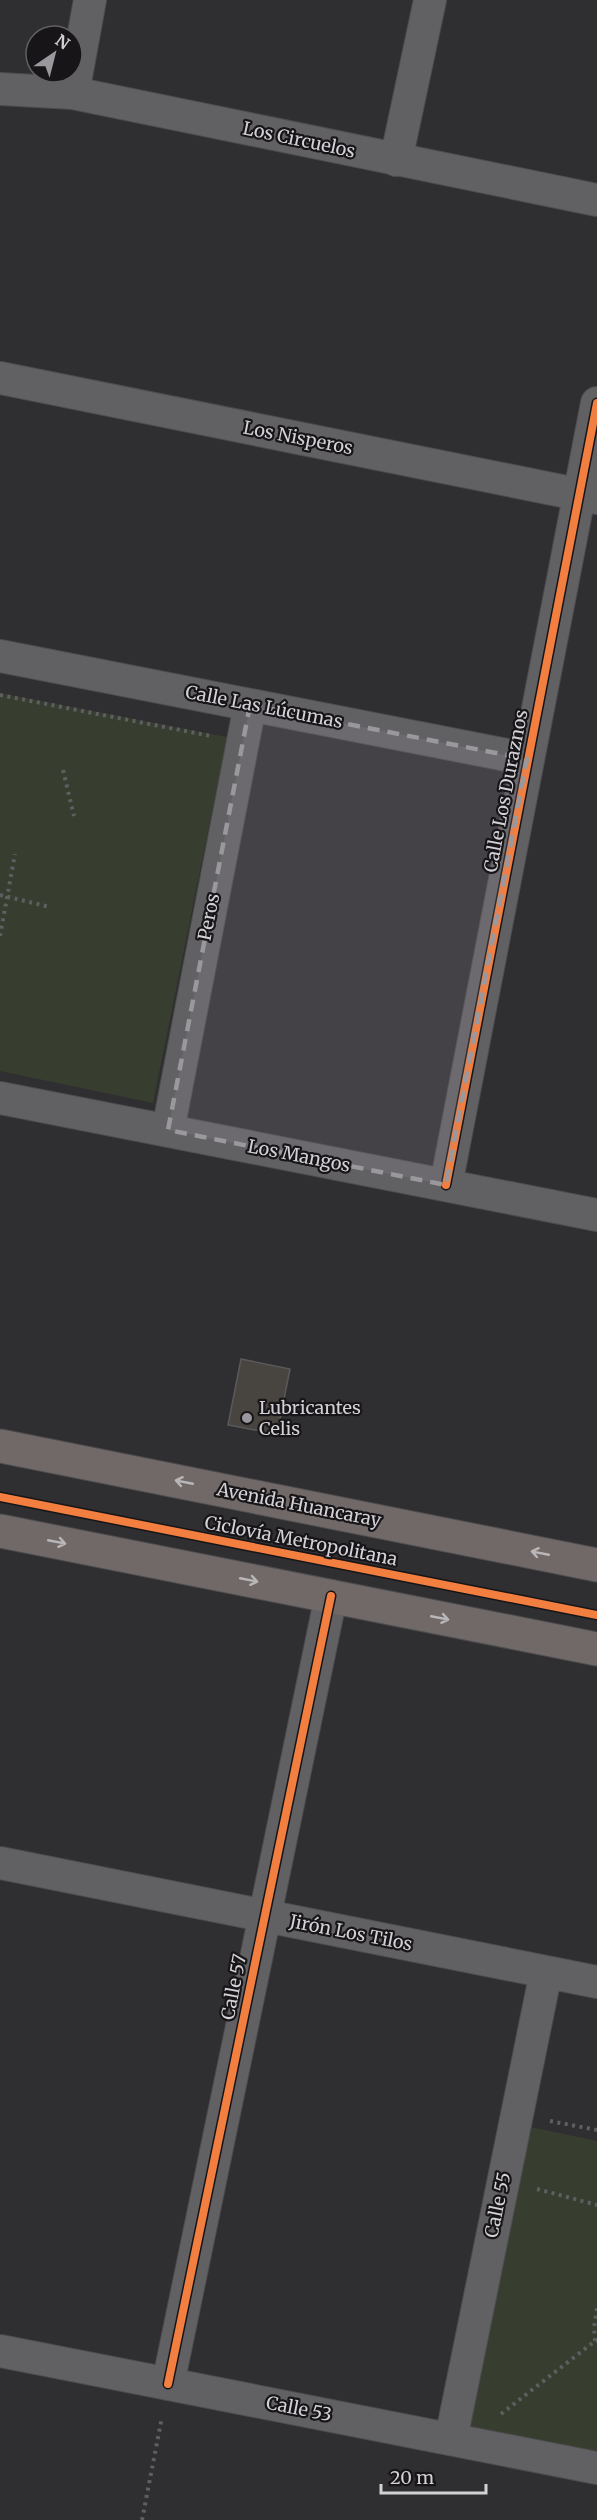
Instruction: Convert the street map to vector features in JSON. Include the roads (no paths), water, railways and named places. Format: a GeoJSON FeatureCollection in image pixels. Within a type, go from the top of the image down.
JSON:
{"type":"FeatureCollection","features":[{"type":"Feature","properties":{"kind":"main road","name":"Avenida Huancaray"},"geometry":{"type":"LineString","coordinates":[[0,1446],[597,1564]]}},
{"type":"Feature","properties":{"kind":"main road"},"geometry":{"type":"LineString","coordinates":[[0,1531],[597,1649]]}},
{"type":"Feature","properties":{"kind":"street"},"geometry":{"type":"LineString","coordinates":[[73,93],[90,0]]}},
{"type":"Feature","properties":{"kind":"street"},"geometry":{"type":"LineString","coordinates":[[396,160],[430,0]]}},
{"type":"Feature","properties":{"kind":"street","name":"Los Circuelos"},"geometry":{"type":"LineString","coordinates":[[0,89],[73,93],[597,200]]}},
{"type":"Feature","properties":{"kind":"street","name":"Los Nisperos"},"geometry":{"type":"LineString","coordinates":[[0,378],[588,496]]}},
{"type":"Feature","properties":{"kind":"street","name":"Calle Los Duraznos"},"geometry":{"type":"LineString","coordinates":[[446,1185],[527,759],[588,496],[597,403]]}},
{"type":"Feature","properties":{"kind":"street","name":"Calle Las Lúcumas"},"geometry":{"type":"LineString","coordinates":[[0,656],[527,759]]}},
{"type":"Feature","properties":{"kind":"street","name":"Peros"},"geometry":{"type":"LineString","coordinates":[[168,1130],[250,705]]}},
{"type":"Feature","properties":{"kind":"street","name":"Los Mangos"},"geometry":{"type":"LineString","coordinates":[[0,1098],[597,1215]]}},
{"type":"Feature","properties":{"kind":"street","name":"Calle 57"},"geometry":{"type":"LineString","coordinates":[[168,2384],[331,1596]]}},
{"type":"Feature","properties":{"kind":"street","name":"Jirón Los Tilos"},"geometry":{"type":"LineString","coordinates":[[0,1863],[597,1982]]}},
{"type":"Feature","properties":{"kind":"street","name":"Calle 55"},"geometry":{"type":"LineString","coordinates":[[465,2442],[517,2114],[546,1972]]}},
{"type":"Feature","properties":{"kind":"street","name":"Calle 53"},"geometry":{"type":"LineString","coordinates":[[0,2351],[597,2468]]}},
{"type":"Feature","properties":{"kind":"place","name":"Lubricantes Celis"},"geometry":{"type":"Point","coordinates":[247,1418]}}]}
